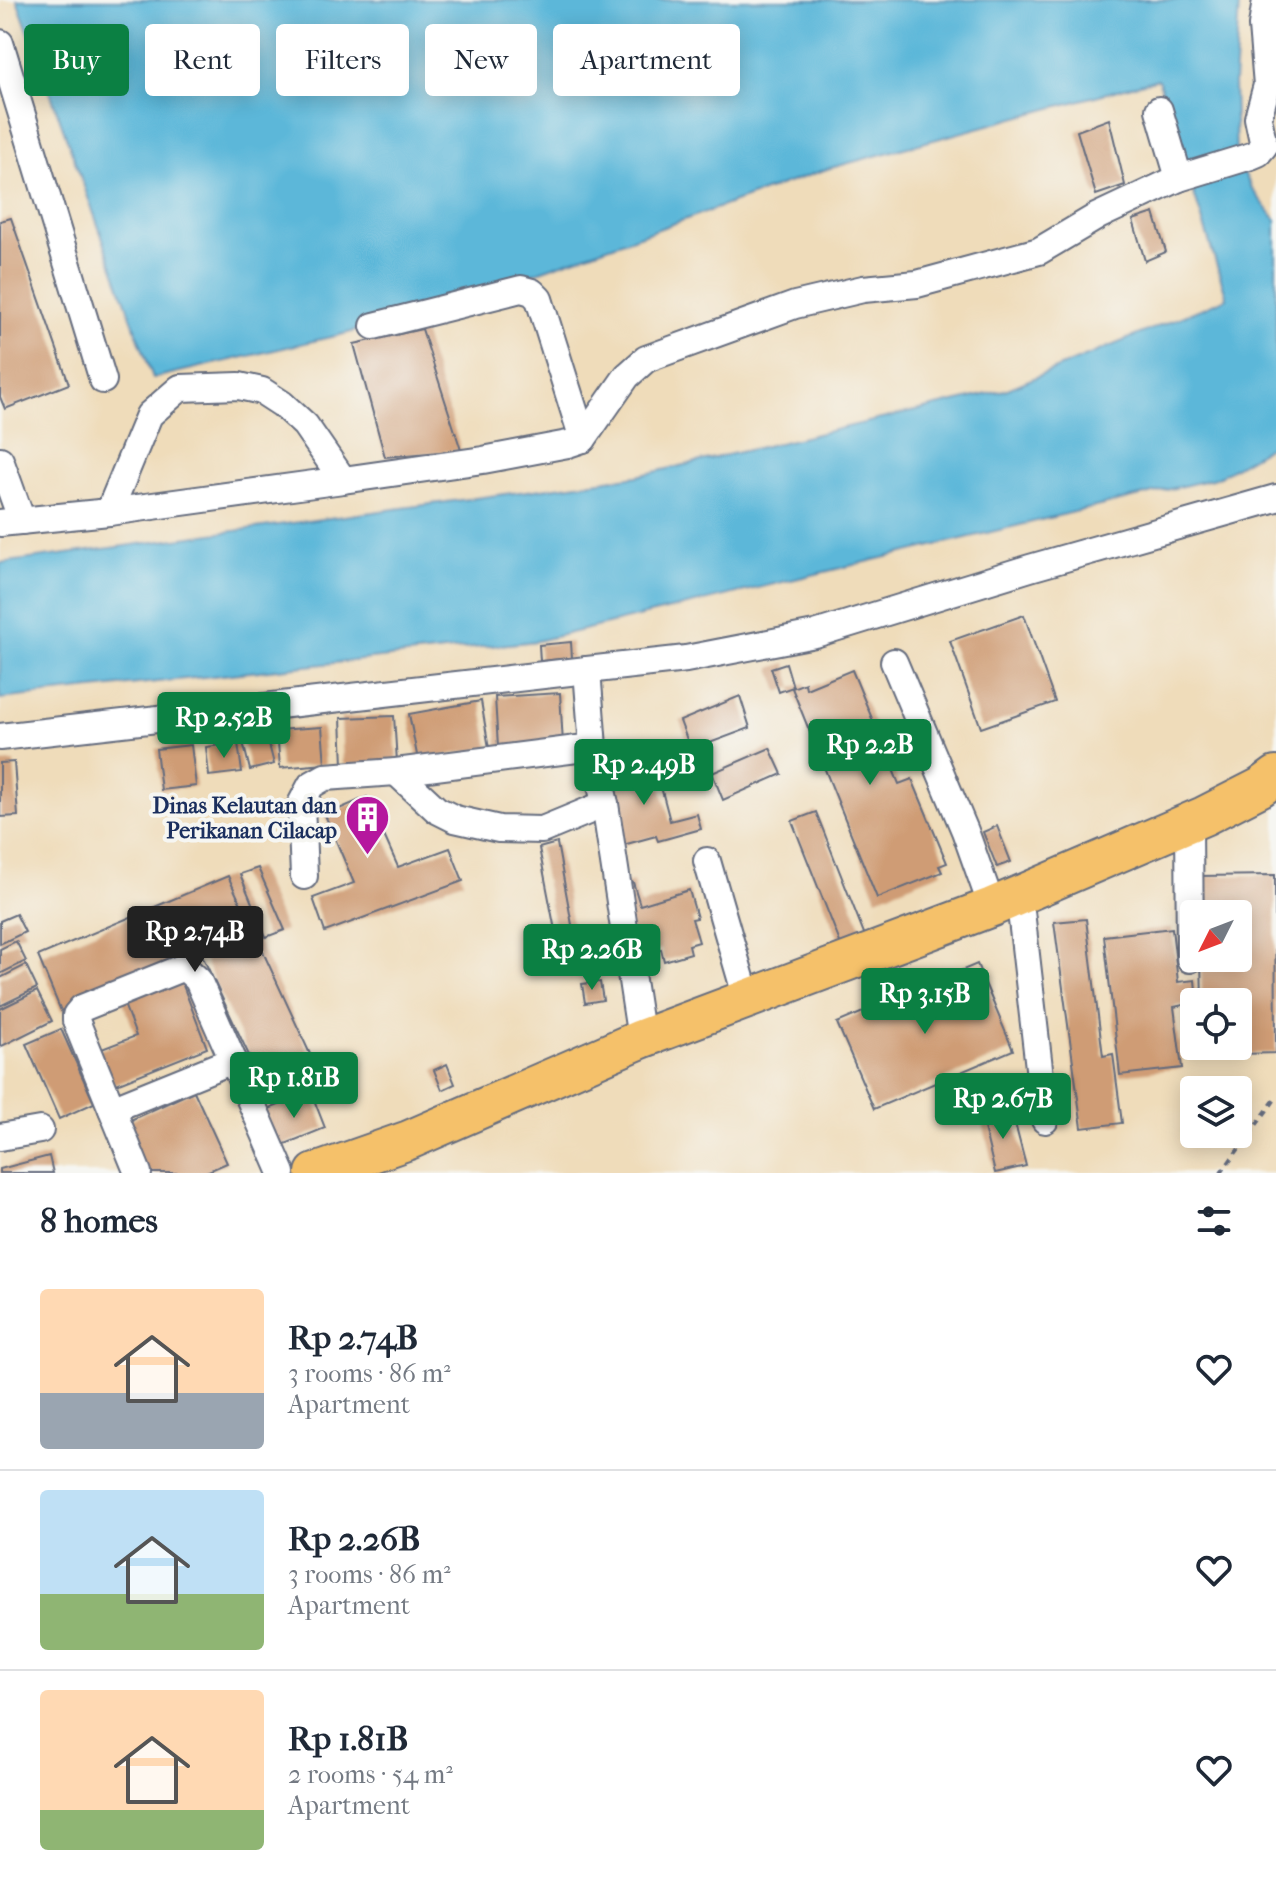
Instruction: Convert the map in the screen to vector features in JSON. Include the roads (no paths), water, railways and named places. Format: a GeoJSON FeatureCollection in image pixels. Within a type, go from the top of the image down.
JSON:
{"type":"FeatureCollection","features":[{"type":"Feature","properties":{"kind":"highway"},"geometry":{"type":"LineString","coordinates":[[315,1173],[409,1140],[641,1039],[1006,900],[1189,822],[1261,787],[1276,776]]}},
{"type":"Feature","properties":{"kind":"street"},"geometry":{"type":"LineString","coordinates":[[0,460],[11,522],[109,512],[483,460],[583,439],[627,376],[646,359],[795,305],[863,289],[917,284],[1039,251],[1098,216],[1183,177],[1258,153],[1264,146],[1258,118],[1267,85],[1262,26],[1266,0]]}},
{"type":"Feature","properties":{"kind":"street"},"geometry":{"type":"LineString","coordinates":[[0,43],[7,89],[103,380]]}},
{"type":"Feature","properties":{"kind":"street"},"geometry":{"type":"LineString","coordinates":[[1159,110],[1183,177]]}},
{"type":"Feature","properties":{"kind":"street"},"geometry":{"type":"LineString","coordinates":[[374,326],[521,289],[532,292],[539,299],[583,439]]}},
{"type":"Feature","properties":{"kind":"street"},"geometry":{"type":"LineString","coordinates":[[109,512],[149,415],[180,388],[239,386],[262,391],[305,425],[343,480]]}},
{"type":"Feature","properties":{"kind":"street"},"geometry":{"type":"LineString","coordinates":[[0,737],[686,659],[815,634],[1030,568],[1276,498]]}},
{"type":"Feature","properties":{"kind":"street"},"geometry":{"type":"LineString","coordinates":[[894,662],[965,831],[1006,900],[1045,1120]]}},
{"type":"Feature","properties":{"kind":"street"},"geometry":{"type":"LineString","coordinates":[[587,670],[593,747],[605,804],[641,1039]]}},
{"type":"Feature","properties":{"kind":"street"},"geometry":{"type":"LineString","coordinates":[[304,876],[301,804],[311,785],[325,777],[396,772],[593,747]]}},
{"type":"Feature","properties":{"kind":"street"},"geometry":{"type":"LineString","coordinates":[[396,772],[437,810],[455,819],[499,829],[542,830],[605,804]]}},
{"type":"Feature","properties":{"kind":"street"},"geometry":{"type":"LineString","coordinates":[[1189,822],[1190,900]]}},
{"type":"Feature","properties":{"kind":"street"},"geometry":{"type":"LineString","coordinates":[[707,861],[747,999]]}},
{"type":"Feature","properties":{"kind":"street"},"geometry":{"type":"LineString","coordinates":[[138,1173],[76,1015],[82,1008],[184,967],[198,980],[282,1173]]}},
{"type":"Feature","properties":{"kind":"street"},"geometry":{"type":"LineString","coordinates":[[112,1109],[233,1060]]}},
{"type":"Feature","properties":{"kind":"street"},"geometry":{"type":"LineString","coordinates":[[0,1137],[40,1130]]}},
{"type":"Feature","properties":{"kind":"water"},"geometry":{"type":"Polygon","coordinates":[[[17,0],[1243,0],[1239,5],[1234,83],[1236,156],[1252,189],[1276,220],[1276,443],[1216,478],[537,641],[0,699],[0,563],[637,476],[1005,390],[1227,298],[1158,79],[827,169],[478,293],[348,333],[153,378],[52,96],[129,96],[129,24],[26,24],[17,0]]]}},
{"type":"Feature","properties":{"kind":"place","name":"Dinas Kelautan dan Perikanan Cilacap"},"geometry":{"type":"Point","coordinates":[368,857]}}]}
